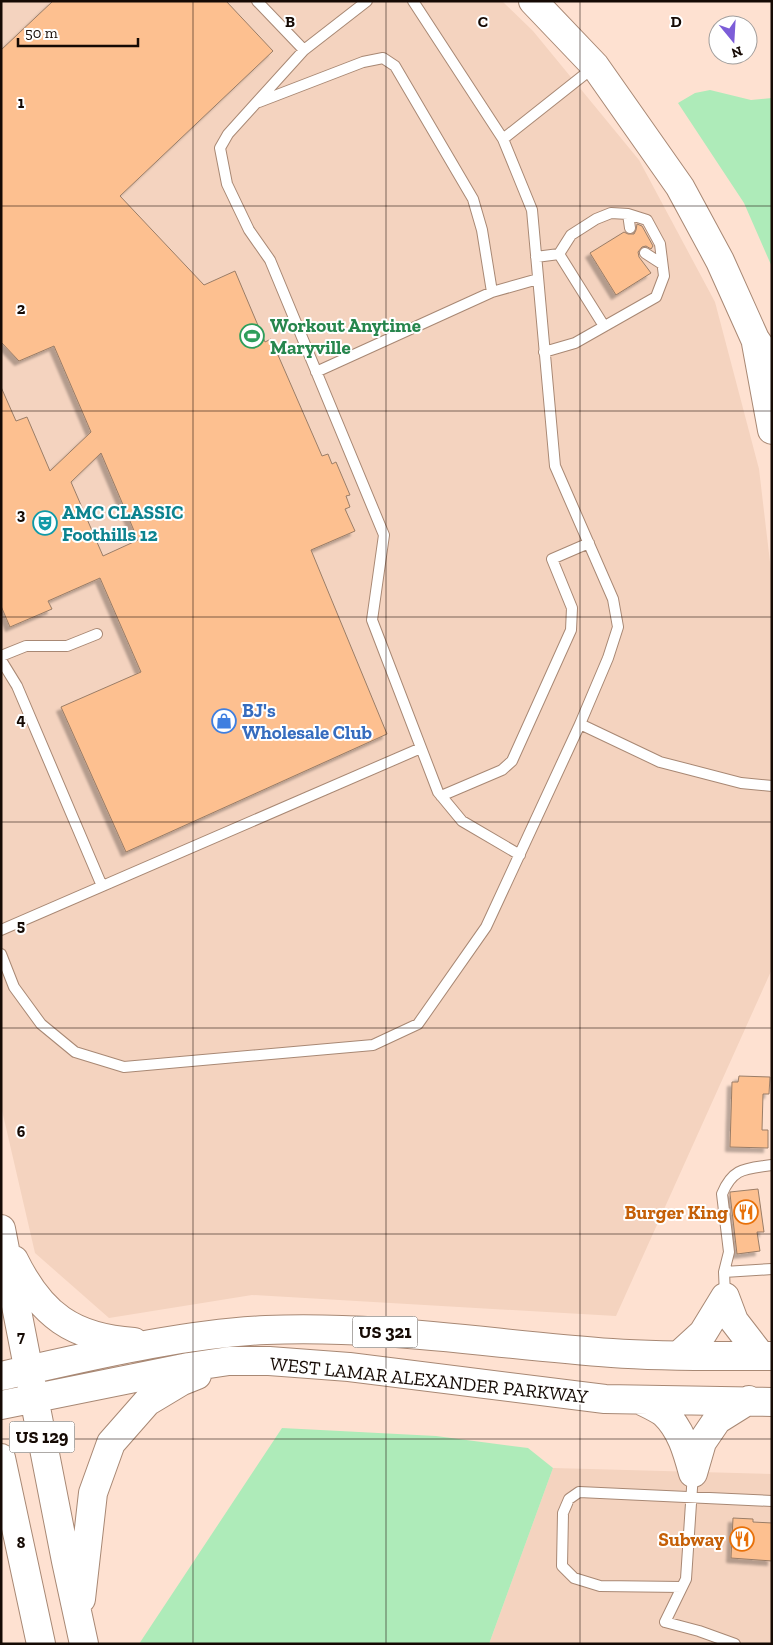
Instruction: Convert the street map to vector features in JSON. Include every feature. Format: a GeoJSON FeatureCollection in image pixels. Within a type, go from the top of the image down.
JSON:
{"type":"FeatureCollection","features":[{"type":"Feature","properties":{"kind":"main road"},"geometry":{"type":"LineString","coordinates":[[533,1],[595,66],[680,187],[720,261],[755,339],[772,364]]}},
{"type":"Feature","properties":{"kind":"main road"},"geometry":{"type":"LineString","coordinates":[[755,339],[772,430]]}},
{"type":"Feature","properties":{"kind":"main road"},"geometry":{"type":"LineString","coordinates":[[2,1233],[22,1277],[41,1303],[61,1321],[80,1332],[110,1340],[155,1344]]}},
{"type":"Feature","properties":{"kind":"main road","name":"US 129"},"geometry":{"type":"LineString","coordinates":[[2,1233],[81,1631]]}},
{"type":"Feature","properties":{"kind":"main road"},"geometry":{"type":"LineString","coordinates":[[679,1355],[703,1333],[724,1284]]}},
{"type":"Feature","properties":{"kind":"main road"},"geometry":{"type":"LineString","coordinates":[[724,1284],[734,1321],[766,1356]]}},
{"type":"Feature","properties":{"kind":"main road","name":"WEST LAMAR ALEXANDER PARKWAY"},"geometry":{"type":"LineString","coordinates":[[1,1376],[213,1333],[267,1330],[352,1329],[614,1353],[766,1356]]}},
{"type":"Feature","properties":{"kind":"main road"},"geometry":{"type":"LineString","coordinates":[[81,1631],[93,1493],[111,1443],[147,1402],[182,1381],[229,1361]]}},
{"type":"Feature","properties":{"kind":"main road","name":"WEST LAMAR ALEXANDER PARKWAY"},"geometry":{"type":"LineString","coordinates":[[1,1405],[189,1367],[229,1361],[269,1361],[349,1367],[605,1399],[760,1401]]}},
{"type":"Feature","properties":{"kind":"main road"},"geometry":{"type":"LineString","coordinates":[[640,1400],[664,1413],[685,1444],[692,1485]]}},
{"type":"Feature","properties":{"kind":"main road"},"geometry":{"type":"LineString","coordinates":[[692,1485],[702,1442],[717,1420],[760,1401]]}},
{"type":"Feature","properties":{"kind":"main road","name":"US 129"},"geometry":{"type":"LineString","coordinates":[[1,1458],[8,1513],[40,1644]]}},
{"type":"Feature","properties":{"kind":"lane"},"geometry":{"type":"LineString","coordinates":[[256,1],[304,50]]}},
{"type":"Feature","properties":{"kind":"lane"},"geometry":{"type":"LineString","coordinates":[[367,1],[304,50],[228,134],[220,148],[227,184],[249,230],[270,260],[384,535],[372,620],[438,792],[462,821],[520,855]]}},
{"type":"Feature","properties":{"kind":"lane"},"geometry":{"type":"LineString","coordinates":[[1,954],[14,987],[41,1024],[75,1052],[124,1067],[373,1046],[418,1024],[486,927],[580,724],[608,658],[618,627],[614,599],[554,466],[532,210],[503,139],[413,1]]}},
{"type":"Feature","properties":{"kind":"lane"},"geometry":{"type":"LineString","coordinates":[[255,103],[363,62],[383,58],[395,66],[474,199],[482,230],[492,292]]}},
{"type":"Feature","properties":{"kind":"lane"},"geometry":{"type":"LineString","coordinates":[[503,139],[595,66]]}},
{"type":"Feature","properties":{"kind":"lane"},"geometry":{"type":"LineString","coordinates":[[544,352],[575,343],[656,297],[664,276],[660,244],[647,220],[628,214],[611,213],[596,219],[571,235],[559,254]]}},
{"type":"Feature","properties":{"kind":"lane"},"geometry":{"type":"LineString","coordinates":[[628,214],[634,226]]}},
{"type":"Feature","properties":{"kind":"lane"},"geometry":{"type":"LineString","coordinates":[[649,251],[662,264]]}},
{"type":"Feature","properties":{"kind":"lane"},"geometry":{"type":"LineString","coordinates":[[536,257],[559,254]]}},
{"type":"Feature","properties":{"kind":"lane"},"geometry":{"type":"LineString","coordinates":[[559,254],[604,326]]}},
{"type":"Feature","properties":{"kind":"lane"},"geometry":{"type":"LineString","coordinates":[[316,372],[492,292],[538,279]]}},
{"type":"Feature","properties":{"kind":"lane"},"geometry":{"type":"LineString","coordinates":[[441,796],[502,770],[512,761],[571,630],[572,608],[552,559],[589,543]]}},
{"type":"Feature","properties":{"kind":"lane"},"geometry":{"type":"LineString","coordinates":[[97,634],[67,646],[26,646],[1,658],[17,686],[102,886]]}},
{"type":"Feature","properties":{"kind":"lane"},"geometry":{"type":"LineString","coordinates":[[580,724],[660,762],[741,783],[772,786]]}},
{"type":"Feature","properties":{"kind":"lane"},"geometry":{"type":"LineString","coordinates":[[1,930],[421,748]]}},
{"type":"Feature","properties":{"kind":"lane"},"geometry":{"type":"LineString","coordinates":[[772,1165],[746,1169],[732,1175],[722,1194],[729,1252],[724,1284],[772,1269]]}},
{"type":"Feature","properties":{"kind":"lane"},"geometry":{"type":"LineString","coordinates":[[682,1587],[600,1586],[574,1578],[562,1566],[563,1513],[569,1499],[579,1492],[692,1485],[772,1501]]}},
{"type":"Feature","properties":{"kind":"lane"},"geometry":{"type":"LineString","coordinates":[[692,1485],[686,1579],[664,1622],[699,1631],[736,1644]]}},
{"type":"Feature","properties":{"kind":"shaded area"},"geometry":{"type":"Polygon","coordinates":[[[1,1],[502,1],[533,31],[639,160],[715,302],[759,469],[772,579],[772,969],[616,1316],[252,1295],[109,1318],[35,1253],[1,1106],[1,1]]]}},
{"type":"Feature","properties":{"kind":"shaded area"},"geometry":{"type":"Polygon","coordinates":[[[553,1468],[772,1474],[772,1644],[489,1644],[553,1468]]]}},
{"type":"Feature","properties":{"kind":"green space"},"geometry":{"type":"Polygon","coordinates":[[[710,90],[751,100],[772,98],[772,267],[744,203],[678,103],[695,93],[710,90]]]}},
{"type":"Feature","properties":{"kind":"green space"},"geometry":{"type":"Polygon","coordinates":[[[282,1428],[436,1436],[528,1448],[553,1468],[489,1644],[139,1644],[282,1428]]]}},
{"type":"Feature","properties":{"kind":"building"},"geometry":{"type":"Polygon","coordinates":[[[53,1],[226,1],[273,51],[120,196],[204,285],[235,271],[265,342],[271,339],[322,456],[328,454],[332,464],[336,462],[350,495],[346,496],[350,507],[345,509],[355,531],[311,550],[387,734],[126,852],[61,707],[141,672],[100,578],[48,601],[52,609],[10,627],[1,606],[1,387],[16,421],[27,417],[50,471],[91,432],[54,346],[19,361],[1,342],[1,50],[53,1]],[[101,453],[71,482],[103,556],[138,540],[101,453]]]}},
{"type":"Feature","properties":{"kind":"building"},"geometry":{"type":"Polygon","coordinates":[[[637,224],[642,226],[653,246],[651,249],[646,246],[642,247],[638,252],[639,257],[651,273],[616,295],[590,253],[624,232],[634,234],[637,224]]]}},
{"type":"Feature","properties":{"kind":"building"},"geometry":{"type":"Polygon","coordinates":[[[739,1076],[770,1077],[769,1094],[763,1094],[762,1130],[768,1130],[768,1148],[730,1147],[732,1082],[738,1082],[739,1076]]]}},
{"type":"Feature","properties":{"kind":"building","name":"Burger King"},"geometry":{"type":"Polygon","coordinates":[[[758,1189],[764,1232],[757,1232],[760,1251],[737,1254],[730,1192],[758,1189]]]}},
{"type":"Feature","properties":{"kind":"building"},"geometry":{"type":"Polygon","coordinates":[[[733,1518],[753,1519],[753,1522],[772,1523],[772,1561],[731,1558],[733,1518]]]}},
{"type":"Feature","properties":{"kind":"place","name":"Workout Anytime Maryville"},"geometry":{"type":"Point","coordinates":[252,336]}},
{"type":"Feature","properties":{"kind":"place","name":"AMC CLASSIC Foothills 12"},"geometry":{"type":"Point","coordinates":[45,523]}},
{"type":"Feature","properties":{"kind":"place","name":"BJ's Wholesale Club"},"geometry":{"type":"Point","coordinates":[224,721]}},
{"type":"Feature","properties":{"kind":"place","name":"Burger King"},"geometry":{"type":"Point","coordinates":[746,1212]}},
{"type":"Feature","properties":{"kind":"place","name":"Subway"},"geometry":{"type":"Point","coordinates":[742,1539]}}]}
